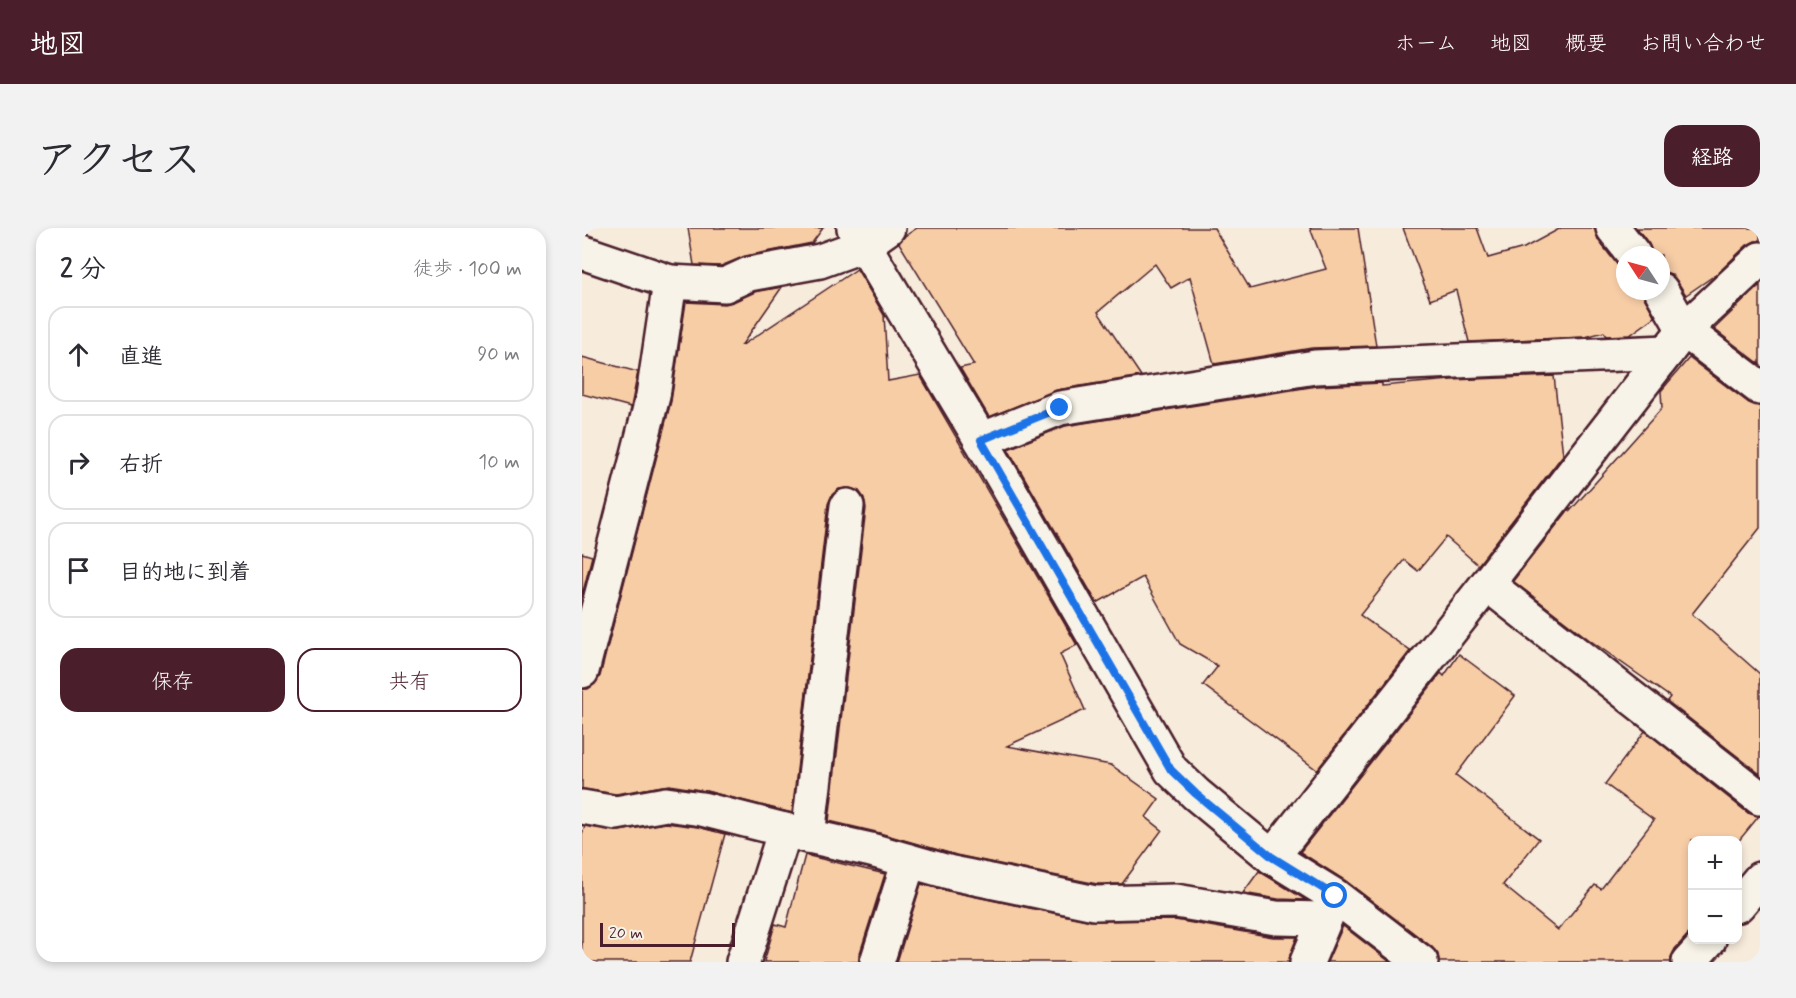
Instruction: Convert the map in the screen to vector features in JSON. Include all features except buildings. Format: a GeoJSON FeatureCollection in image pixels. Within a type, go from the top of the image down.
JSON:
{"type":"FeatureCollection","features":[{"type":"Feature","properties":{"kind":"street"},"geometry":{"type":"LineString","coordinates":[[1613,228],[1627,246]]}},
{"type":"Feature","properties":{"kind":"street"},"geometry":{"type":"LineString","coordinates":[[582,252],[670,282],[724,285],[749,274],[820,261],[869,234],[981,440],[1171,770],[1329,907],[1421,962]]}},
{"type":"Feature","properties":{"kind":"street"},"geometry":{"type":"LineString","coordinates":[[1272,857],[1676,341],[1760,259]]}},
{"type":"Feature","properties":{"kind":"street"},"geometry":{"type":"LineString","coordinates":[[582,671],[652,396],[670,282]]}},
{"type":"Feature","properties":{"kind":"street"},"geometry":{"type":"LineString","coordinates":[[1664,300],[1676,341]]}},
{"type":"Feature","properties":{"kind":"street"},"geometry":{"type":"LineString","coordinates":[[981,440],[1060,408],[1316,367],[1676,341],[1760,388]]}},
{"type":"Feature","properties":{"kind":"street"},"geometry":{"type":"LineString","coordinates":[[743,962],[797,833],[847,506]]}},
{"type":"Feature","properties":{"kind":"street"},"geometry":{"type":"LineString","coordinates":[[1487,584],[1760,798]]}},
{"type":"Feature","properties":{"kind":"street"},"geometry":{"type":"LineString","coordinates":[[582,807],[616,813],[666,804],[702,809],[871,850],[952,873],[1095,903],[1176,901],[1276,918],[1329,907]]}},
{"type":"Feature","properties":{"kind":"street"},"geometry":{"type":"LineString","coordinates":[[877,962],[909,861]]}},
{"type":"Feature","properties":{"kind":"street"},"geometry":{"type":"LineString","coordinates":[[1742,899],[1760,879]]}},
{"type":"Feature","properties":{"kind":"street"},"geometry":{"type":"LineString","coordinates":[[1308,962],[1329,907]]}},
{"type":"Feature","properties":{"kind":"street"},"geometry":{"type":"LineString","coordinates":[[1689,962],[1704,944]]}},
{"type":"Feature","properties":{"kind":"route"},"geometry":{"type":"LineString","coordinates":[[1060,408],[981,440],[1171,770],[1196,794],[1272,857],[1335,896]]}}]}
